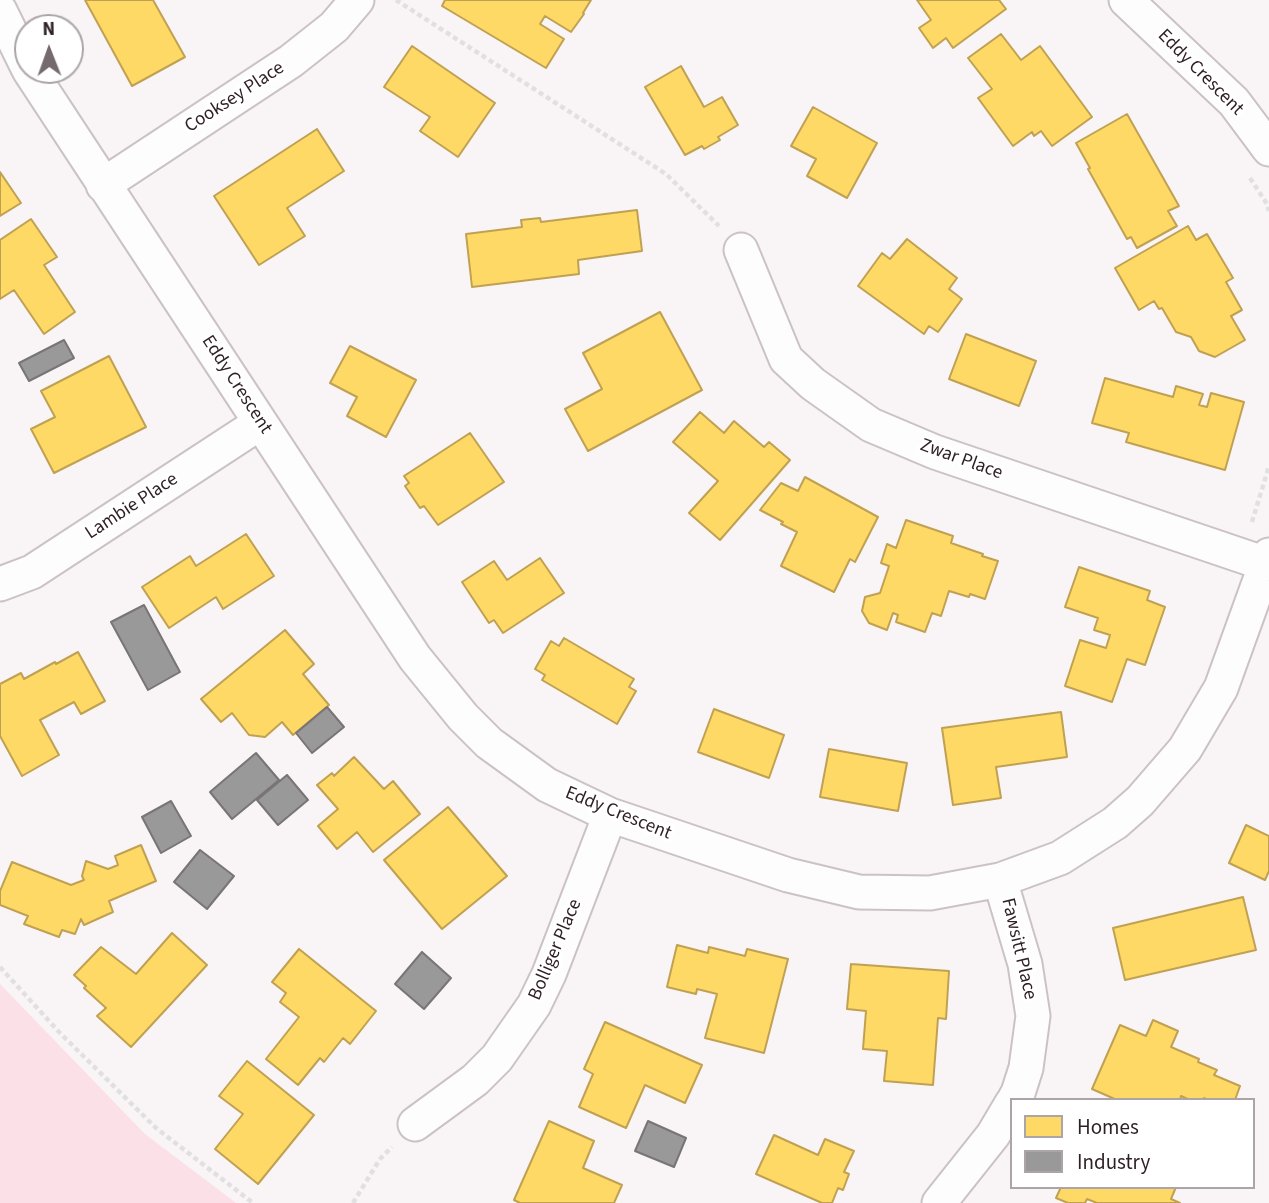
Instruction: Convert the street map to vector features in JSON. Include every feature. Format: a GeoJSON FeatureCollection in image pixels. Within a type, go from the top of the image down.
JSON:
{"type":"FeatureCollection","features":[{"type":"Feature","properties":{"kind":"street","name":"Cooksey Place"},"geometry":{"type":"LineString","coordinates":[[103,185],[291,61],[334,27],[357,0]]}},
{"type":"Feature","properties":{"kind":"street","name":"Eddy Crescent"},"geometry":{"type":"LineString","coordinates":[[1126,0],[1234,102],[1269,149]]}},
{"type":"Feature","properties":{"kind":"street","name":"Eddy Crescent"},"geometry":{"type":"LineString","coordinates":[[0,11],[14,39]]}},
{"type":"Feature","properties":{"kind":"street","name":"Eddy Crescent"},"geometry":{"type":"LineString","coordinates":[[39,84],[415,658],[463,717],[489,743],[547,785],[610,815],[788,876],[859,892],[930,893],[1000,880],[1060,858],[1115,823],[1140,801],[1185,749],[1221,688],[1267,559]]}},
{"type":"Feature","properties":{"kind":"street","name":"Zwar Place"},"geometry":{"type":"LineString","coordinates":[[741,250],[786,359],[813,384],[871,425],[935,452],[1267,559]]}},
{"type":"Feature","properties":{"kind":"street","name":"Lambie Place"},"geometry":{"type":"LineString","coordinates":[[0,584],[32,572],[260,422]]}},
{"type":"Feature","properties":{"kind":"street","name":"Bolliger Place"},"geometry":{"type":"LineString","coordinates":[[415,1124],[475,1080],[497,1058],[534,1005],[549,974],[610,815]]}},
{"type":"Feature","properties":{"kind":"street","name":"Fawsitt Place"},"geometry":{"type":"LineString","coordinates":[[1000,880],[1025,964],[1033,1016],[1027,1068],[1014,1098]]}},
{"type":"Feature","properties":{"kind":"street","name":"Fawsitt Place"},"geometry":{"type":"LineString","coordinates":[[939,1203],[993,1135],[1010,1106]]}},
{"type":"Feature","properties":{"kind":"path"},"geometry":{"type":"LineString","coordinates":[[396,0],[666,174],[741,250]]}},
{"type":"Feature","properties":{"kind":"path"},"geometry":{"type":"LineString","coordinates":[[1259,503],[1269,466]]}},
{"type":"Feature","properties":{"kind":"path"},"geometry":{"type":"LineString","coordinates":[[0,967],[59,1032],[156,1128],[253,1203]]}},
{"type":"Feature","properties":{"kind":"path"},"geometry":{"type":"LineString","coordinates":[[353,1203],[380,1158],[415,1124]]}},
{"type":"Feature","properties":{"kind":"shaded area"},"geometry":{"type":"Polygon","coordinates":[[[0,984],[145,1134],[236,1203],[0,1203],[0,984]]]}},
{"type":"Feature","properties":{"kind":"building: Homes"},"geometry":{"type":"Polygon","coordinates":[[[85,0],[153,0],[185,57],[132,86],[85,0]]]}},
{"type":"Feature","properties":{"kind":"building: Homes"},"geometry":{"type":"Polygon","coordinates":[[[445,0],[591,0],[571,32],[545,16],[540,24],[564,39],[546,68],[442,6],[445,0]]]}},
{"type":"Feature","properties":{"kind":"building: Homes"},"geometry":{"type":"Polygon","coordinates":[[[917,0],[999,0],[1006,9],[953,48],[946,38],[933,48],[919,28],[931,20],[917,0]]]}},
{"type":"Feature","properties":{"kind":"building: Homes"},"geometry":{"type":"Polygon","coordinates":[[[1001,34],[1021,60],[1040,46],[1092,117],[1052,146],[1041,131],[1034,136],[1032,132],[1013,146],[978,98],[992,89],[968,58],[1001,34]]]}},
{"type":"Feature","properties":{"kind":"building: Homes"},"geometry":{"type":"Polygon","coordinates":[[[412,46],[495,103],[458,157],[420,131],[430,117],[384,87],[412,46]]]}},
{"type":"Feature","properties":{"kind":"building: Homes"},"geometry":{"type":"Polygon","coordinates":[[[681,66],[704,107],[722,97],[738,125],[718,137],[720,140],[685,155],[645,87],[681,66]]]}},
{"type":"Feature","properties":{"kind":"building: Homes"},"geometry":{"type":"Polygon","coordinates":[[[813,107],[877,143],[847,198],[807,176],[816,159],[791,146],[813,107]]]}},
{"type":"Feature","properties":{"kind":"building: Homes"},"geometry":{"type":"Polygon","coordinates":[[[1127,114],[1179,206],[1168,211],[1177,226],[1137,248],[1131,237],[1127,239],[1076,143],[1127,114]]]}},
{"type":"Feature","properties":{"kind":"building: Homes"},"geometry":{"type":"Polygon","coordinates":[[[317,129],[344,171],[287,208],[305,236],[259,265],[214,196],[317,129]]]}},
{"type":"Feature","properties":{"kind":"building: Homes"},"geometry":{"type":"Polygon","coordinates":[[[0,172],[21,203],[0,216],[0,172]]]}},
{"type":"Feature","properties":{"kind":"building: Homes"},"geometry":{"type":"Polygon","coordinates":[[[637,210],[642,251],[578,260],[579,274],[472,287],[466,234],[522,227],[521,220],[540,218],[541,222],[637,210]]]}},
{"type":"Feature","properties":{"kind":"building: Homes"},"geometry":{"type":"Polygon","coordinates":[[[31,219],[57,257],[44,265],[75,312],[44,334],[14,290],[0,299],[0,240],[31,219]]]}},
{"type":"Feature","properties":{"kind":"building: Homes"},"geometry":{"type":"Polygon","coordinates":[[[1188,226],[1196,240],[1207,234],[1233,278],[1226,282],[1242,310],[1231,316],[1245,340],[1215,357],[1199,351],[1191,337],[1176,332],[1162,308],[1159,309],[1154,301],[1139,310],[1115,268],[1188,226]]]}},
{"type":"Feature","properties":{"kind":"building: Homes"},"geometry":{"type":"Polygon","coordinates":[[[907,239],[957,278],[949,289],[962,299],[938,332],[929,326],[924,334],[858,286],[882,253],[890,259],[907,239]]]}},
{"type":"Feature","properties":{"kind":"building: Homes"},"geometry":{"type":"Polygon","coordinates":[[[660,312],[702,390],[588,451],[565,409],[602,389],[583,353],[660,312]]]}},
{"type":"Feature","properties":{"kind":"building: Homes"},"geometry":{"type":"Polygon","coordinates":[[[966,334],[1036,361],[1019,406],[949,379],[966,334]]]}},
{"type":"Feature","properties":{"kind":"building: Homes"},"geometry":{"type":"Polygon","coordinates":[[[350,346],[416,380],[386,437],[347,416],[357,397],[330,383],[350,346]]]}},
{"type":"Feature","properties":{"kind":"building: Homes"},"geometry":{"type":"Polygon","coordinates":[[[109,356],[146,427],[54,473],[31,429],[55,417],[41,391],[109,356]]]}},
{"type":"Feature","properties":{"kind":"building: Homes"},"geometry":{"type":"Polygon","coordinates":[[[1105,378],[1173,397],[1176,386],[1203,394],[1199,405],[1207,407],[1211,393],[1244,402],[1225,470],[1126,442],[1129,433],[1092,423],[1105,378]]]}},
{"type":"Feature","properties":{"kind":"building: Homes"},"geometry":{"type":"Polygon","coordinates":[[[700,412],[724,433],[734,421],[764,447],[769,442],[790,460],[720,540],[689,513],[718,481],[673,442],[700,412]]]}},
{"type":"Feature","properties":{"kind":"building: Homes"},"geometry":{"type":"Polygon","coordinates":[[[470,433],[504,482],[438,525],[424,506],[420,508],[405,486],[409,483],[404,476],[470,433]]]}},
{"type":"Feature","properties":{"kind":"building: Homes"},"geometry":{"type":"Polygon","coordinates":[[[805,477],[878,517],[855,562],[850,559],[834,592],[781,566],[797,532],[760,510],[781,483],[798,491],[805,477]]]}},
{"type":"Feature","properties":{"kind":"building: Homes"},"geometry":{"type":"Polygon","coordinates":[[[906,520],[953,536],[951,543],[998,561],[985,599],[949,591],[941,616],[932,613],[925,632],[896,622],[898,615],[893,613],[887,630],[869,623],[862,611],[865,597],[880,593],[889,566],[881,563],[887,544],[896,548],[906,520]]]}},
{"type":"Feature","properties":{"kind":"building: Homes"},"geometry":{"type":"Polygon","coordinates":[[[246,534],[274,576],[223,609],[216,597],[169,628],[142,587],[190,556],[196,566],[246,534]]]}},
{"type":"Feature","properties":{"kind":"building: Homes"},"geometry":{"type":"Polygon","coordinates":[[[540,558],[564,593],[503,633],[494,620],[489,623],[462,582],[494,561],[507,580],[540,558]]]}},
{"type":"Feature","properties":{"kind":"building: Homes"},"geometry":{"type":"Polygon","coordinates":[[[1079,567],[1150,591],[1147,600],[1165,607],[1145,665],[1127,659],[1112,702],[1065,686],[1080,640],[1106,648],[1110,635],[1094,630],[1098,618],[1065,607],[1079,567]]]}},
{"type":"Feature","properties":{"kind":"building: Homes"},"geometry":{"type":"Polygon","coordinates":[[[285,630],[314,664],[303,674],[329,705],[293,735],[282,722],[265,737],[249,735],[232,713],[221,722],[201,699],[285,630]]]}},
{"type":"Feature","properties":{"kind":"building: Homes"},"geometry":{"type":"Polygon","coordinates":[[[564,638],[634,679],[629,687],[636,691],[617,724],[542,680],[545,675],[535,669],[551,641],[559,646],[564,638]]]}},
{"type":"Feature","properties":{"kind":"building: Homes"},"geometry":{"type":"Polygon","coordinates":[[[78,652],[105,701],[81,714],[74,702],[40,720],[59,755],[22,776],[0,736],[0,684],[21,673],[24,679],[78,652]]]}},
{"type":"Feature","properties":{"kind":"building: Homes"},"geometry":{"type":"Polygon","coordinates":[[[714,709],[784,735],[769,778],[698,752],[714,709]]]}},
{"type":"Feature","properties":{"kind":"building: Homes"},"geometry":{"type":"Polygon","coordinates":[[[1061,712],[1067,757],[996,767],[1001,798],[953,805],[942,728],[1061,712]]]}},
{"type":"Feature","properties":{"kind":"building: Homes"},"geometry":{"type":"Polygon","coordinates":[[[829,749],[907,763],[898,811],[820,797],[829,749]]]}},
{"type":"Feature","properties":{"kind":"building: Homes"},"geometry":{"type":"Polygon","coordinates":[[[354,757],[384,789],[393,781],[420,814],[373,852],[357,832],[337,849],[318,826],[338,809],[317,785],[332,773],[334,776],[354,757]]]}},
{"type":"Feature","properties":{"kind":"building: Homes"},"geometry":{"type":"Polygon","coordinates":[[[448,807],[507,876],[442,929],[384,860],[448,807]]]}},
{"type":"Feature","properties":{"kind":"building: Homes"},"geometry":{"type":"Polygon","coordinates":[[[1246,825],[1269,836],[1269,871],[1265,880],[1229,863],[1246,825]]]}},
{"type":"Feature","properties":{"kind":"building: Homes"},"geometry":{"type":"Polygon","coordinates":[[[141,845],[156,881],[109,901],[113,912],[84,925],[81,919],[75,934],[62,930],[59,937],[24,924],[28,916],[0,905],[0,891],[12,862],[71,885],[84,880],[82,876],[86,861],[108,869],[118,865],[115,856],[141,845]]]}},
{"type":"Feature","properties":{"kind":"building: Homes"},"geometry":{"type":"Polygon","coordinates":[[[1243,897],[1256,950],[1125,980],[1113,928],[1243,897]]]}},
{"type":"Feature","properties":{"kind":"building: Homes"},"geometry":{"type":"Polygon","coordinates":[[[172,933],[207,965],[131,1047],[97,1016],[106,1008],[74,975],[101,947],[136,974],[172,933]]]}},
{"type":"Feature","properties":{"kind":"building: Homes"},"geometry":{"type":"Polygon","coordinates":[[[677,945],[708,953],[709,947],[745,956],[747,949],[788,959],[764,1053],[705,1038],[717,994],[697,989],[696,994],[667,987],[677,945]]]}},
{"type":"Feature","properties":{"kind":"building: Homes"},"geometry":{"type":"Polygon","coordinates":[[[299,949],[376,1011],[350,1044],[343,1038],[324,1062],[320,1058],[298,1085],[266,1059],[299,1017],[280,1002],[286,993],[272,982],[299,949]]]}},
{"type":"Feature","properties":{"kind":"building: Homes"},"geometry":{"type":"Polygon","coordinates":[[[851,964],[949,971],[946,1019],[938,1018],[933,1085],[884,1081],[887,1051],[863,1049],[866,1011],[847,1009],[851,964]]]}},
{"type":"Feature","properties":{"kind":"building: Homes"},"geometry":{"type":"Polygon","coordinates":[[[1153,1020],[1178,1031],[1171,1047],[1199,1059],[1198,1062],[1217,1070],[1214,1075],[1240,1086],[1236,1098],[1112,1098],[1092,1089],[1120,1025],[1146,1036],[1153,1020]]]}},
{"type":"Feature","properties":{"kind":"building: Homes"},"geometry":{"type":"Polygon","coordinates":[[[605,1022],[702,1065],[685,1103],[645,1085],[626,1128],[579,1107],[593,1074],[584,1069],[605,1022]]]}},
{"type":"Feature","properties":{"kind":"building: Homes"},"geometry":{"type":"Polygon","coordinates":[[[247,1061],[314,1115],[258,1184],[215,1149],[243,1114],[219,1096],[247,1061]]]}},
{"type":"Feature","properties":{"kind":"building: Homes"},"geometry":{"type":"Polygon","coordinates":[[[549,1121],[594,1141],[583,1168],[622,1185],[614,1203],[520,1203],[514,1200],[549,1121]]]}},
{"type":"Feature","properties":{"kind":"building: Homes"},"geometry":{"type":"Polygon","coordinates":[[[774,1135],[818,1155],[825,1139],[854,1151],[844,1172],[849,1174],[843,1190],[838,1188],[832,1203],[822,1203],[756,1174],[774,1135]]]}},
{"type":"Feature","properties":{"kind":"building: Homes"},"geometry":{"type":"Polygon","coordinates":[[[1060,1189],[1175,1189],[1171,1199],[1180,1203],[1097,1203],[1087,1199],[1085,1203],[1068,1203],[1056,1198],[1060,1189]]]}},
{"type":"Feature","properties":{"kind":"building: Industry"},"geometry":{"type":"Polygon","coordinates":[[[64,340],[74,358],[29,381],[19,363],[64,340]]]}},
{"type":"Feature","properties":{"kind":"building: Industry"},"geometry":{"type":"Polygon","coordinates":[[[144,605],[180,672],[148,690],[111,622],[144,605]]]}},
{"type":"Feature","properties":{"kind":"building: Industry"},"geometry":{"type":"Polygon","coordinates":[[[327,707],[344,727],[312,753],[296,733],[327,707]]]}},
{"type":"Feature","properties":{"kind":"building: Industry"},"geometry":{"type":"Polygon","coordinates":[[[256,753],[279,780],[232,819],[210,792],[256,753]]]}},
{"type":"Feature","properties":{"kind":"building: Industry"},"geometry":{"type":"Polygon","coordinates":[[[287,775],[308,800],[278,825],[257,800],[287,775]]]}},
{"type":"Feature","properties":{"kind":"building: Industry"},"geometry":{"type":"Polygon","coordinates":[[[171,801],[191,836],[161,853],[142,817],[171,801]]]}},
{"type":"Feature","properties":{"kind":"building: Industry"},"geometry":{"type":"Polygon","coordinates":[[[200,850],[234,876],[207,909],[174,882],[200,850]]]}},
{"type":"Feature","properties":{"kind":"building: Industry"},"geometry":{"type":"Polygon","coordinates":[[[422,952],[451,978],[424,1009],[395,984],[422,952]]]}},
{"type":"Feature","properties":{"kind":"building: Industry"},"geometry":{"type":"Polygon","coordinates":[[[648,1121],[686,1138],[674,1167],[635,1151],[648,1121]]]}}]}
